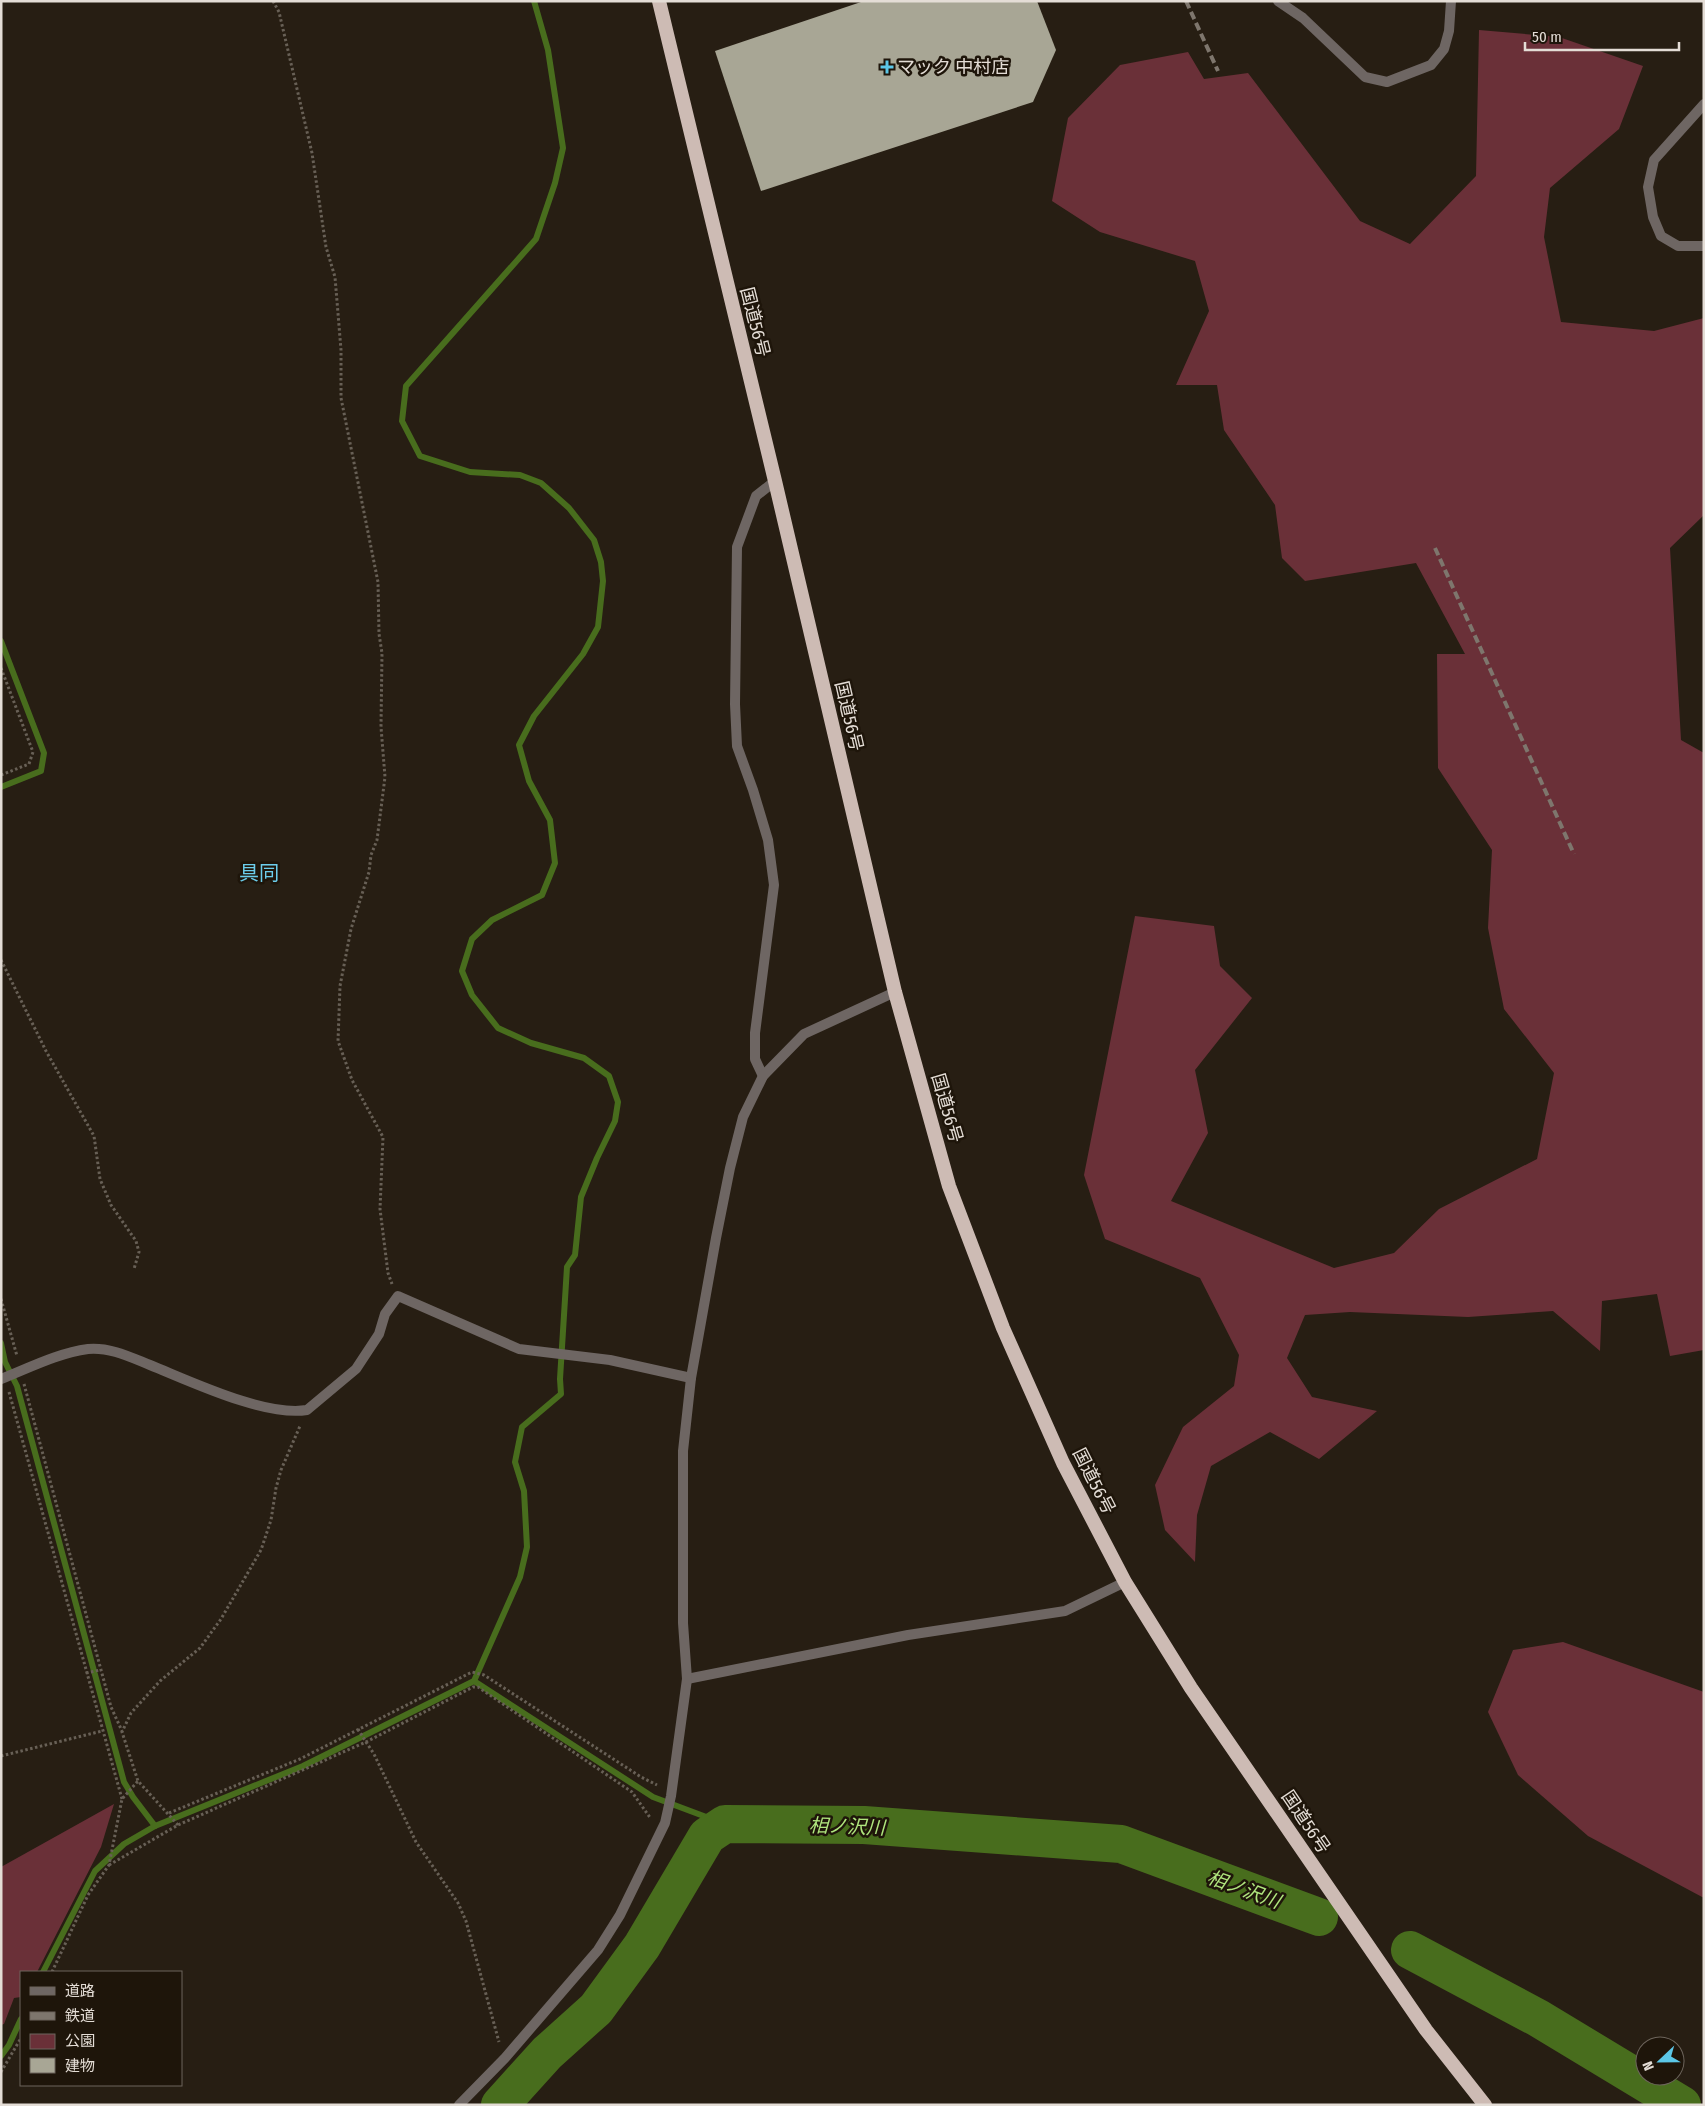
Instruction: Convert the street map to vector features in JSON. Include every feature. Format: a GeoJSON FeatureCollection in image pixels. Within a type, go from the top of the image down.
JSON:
{"type":"FeatureCollection","features":[{"type":"Feature","properties":{"kind":"highway","name":"国道56号"},"geometry":{"type":"LineString","coordinates":[[659,1],[775,481],[895,992],[950,1186],[1003,1328],[1063,1463],[1125,1582],[1191,1688],[1376,1960],[1426,2030],[1486,2105]]}},
{"type":"Feature","properties":{"kind":"street"},"geometry":{"type":"LineString","coordinates":[[1278,1],[1303,18],[1365,77],[1387,82],[1431,65],[1444,49],[1449,31],[1450,1]]}},
{"type":"Feature","properties":{"kind":"street"},"geometry":{"type":"LineString","coordinates":[[1704,104],[1654,160],[1648,187],[1653,217],[1661,236],[1678,246],[1704,246]]}},
{"type":"Feature","properties":{"kind":"street"},"geometry":{"type":"LineString","coordinates":[[763,1076],[755,1059],[755,1033],[774,885],[768,840],[737,746],[735,704],[737,547],[756,496],[775,481]]}},
{"type":"Feature","properties":{"kind":"street"},"geometry":{"type":"LineString","coordinates":[[459,2105],[505,2058],[598,1950],[620,1915],[665,1822],[687,1679],[683,1623],[683,1451],[691,1378],[730,1168],[743,1117],[763,1076],[804,1034],[850,1011],[895,992]]}},
{"type":"Feature","properties":{"kind":"street"},"geometry":{"type":"LineString","coordinates":[[5,1381],[20,1372],[61,1355],[89,1349],[115,1351],[221,1393],[270,1408],[297,1412],[307,1410],[356,1369],[379,1334],[385,1314],[398,1296],[519,1350],[610,1360],[691,1378]]}},
{"type":"Feature","properties":{"kind":"street"},"geometry":{"type":"LineString","coordinates":[[687,1679],[908,1635],[1065,1611],[1125,1582]]}},
{"type":"Feature","properties":{"kind":"path"},"geometry":{"type":"LineString","coordinates":[[273,1],[279,12],[312,153],[326,247],[335,277],[341,350],[342,398],[378,582],[379,634],[382,653],[381,727],[385,777],[377,840],[370,855],[369,872],[351,929],[340,986],[338,1041],[352,1080],[383,1137],[380,1209],[388,1273],[398,1296]]}},
{"type":"Feature","properties":{"kind":"path"},"geometry":{"type":"LineString","coordinates":[[1,668],[33,752],[29,764],[1,775]]}},
{"type":"Feature","properties":{"kind":"path"},"geometry":{"type":"LineString","coordinates":[[1,960],[46,1051],[94,1136],[100,1179],[111,1205],[136,1241],[139,1252],[134,1269]]}},
{"type":"Feature","properties":{"kind":"path"},"geometry":{"type":"LineString","coordinates":[[1,1298],[110,1707],[122,1732],[138,1781],[178,1825]]}},
{"type":"Feature","properties":{"kind":"path"},"geometry":{"type":"LineString","coordinates":[[5,1381],[122,1799],[109,1864],[88,1895],[52,1971]]}},
{"type":"Feature","properties":{"kind":"path"},"geometry":{"type":"LineString","coordinates":[[122,1732],[131,1713],[160,1682],[200,1648],[221,1618],[261,1550],[269,1528],[281,1470],[307,1410]]}},
{"type":"Feature","properties":{"kind":"path"},"geometry":{"type":"LineString","coordinates":[[86,1674],[100,1670]]}},
{"type":"Feature","properties":{"kind":"path"},"geometry":{"type":"LineString","coordinates":[[169,1813],[300,1759],[472,1672],[484,1675],[641,1777],[671,1792]]}},
{"type":"Feature","properties":{"kind":"path"},"geometry":{"type":"LineString","coordinates":[[109,1864],[178,1825],[366,1742],[473,1687],[478,1687],[632,1792],[660,1833]]}},
{"type":"Feature","properties":{"kind":"path"},"geometry":{"type":"LineString","coordinates":[[358,1729],[374,1754],[416,1842],[458,1903],[466,1921],[505,2058]]}},
{"type":"Feature","properties":{"kind":"path"},"geometry":{"type":"LineString","coordinates":[[1,1756],[102,1731]]}},
{"type":"Feature","properties":{"kind":"path"},"geometry":{"type":"LineString","coordinates":[[122,1799],[138,1781]]}},
{"type":"Feature","properties":{"kind":"path"},"geometry":{"type":"LineString","coordinates":[[1,2072],[20,2040]]}},
{"type":"Feature","properties":{"kind":"green space"},"geometry":{"type":"Polygon","coordinates":[[[1479,30],[1559,37],[1643,66],[1619,129],[1550,188],[1544,237],[1561,322],[1654,331],[1704,318],[1704,515],[1670,548],[1681,740],[1704,753],[1704,1350],[1670,1356],[1657,1294],[1602,1301],[1600,1351],[1553,1311],[1468,1317],[1350,1312],[1305,1315],[1287,1358],[1312,1397],[1377,1411],[1319,1459],[1270,1432],[1211,1466],[1197,1515],[1195,1562],[1165,1530],[1155,1485],[1183,1427],[1234,1386],[1239,1355],[1200,1278],[1105,1239],[1084,1175],[1135,916],[1214,926],[1220,966],[1252,998],[1195,1070],[1208,1133],[1171,1201],[1334,1268],[1394,1253],[1439,1209],[1537,1159],[1554,1073],[1504,1009],[1488,928],[1492,850],[1438,768],[1437,654],[1465,654],[1416,563],[1305,581],[1282,558],[1275,505],[1224,430],[1217,385],[1176,385],[1209,311],[1195,261],[1100,232],[1052,201],[1068,118],[1120,65],[1188,52],[1204,79],[1248,73],[1360,221],[1410,244],[1476,176],[1479,30]]]}},
{"type":"Feature","properties":{"kind":"green space"},"geometry":{"type":"Polygon","coordinates":[[[1563,1642],[1704,1692],[1704,1898],[1588,1836],[1518,1775],[1488,1712],[1513,1650],[1563,1642]]]}},
{"type":"Feature","properties":{"kind":"green space"},"geometry":{"type":"Polygon","coordinates":[[[114,1804],[101,1847],[38,1971],[20,1971],[20,1997],[14,1998],[4,2024],[1,2025],[1,1867],[114,1804]]]}},
{"type":"Feature","properties":{"kind":"building"},"geometry":{"type":"Polygon","coordinates":[[[864,1],[1037,1],[1056,50],[1033,102],[761,191],[715,51],[864,1]]]}},
{"type":"Feature","properties":{"kind":"waterway"},"geometry":{"type":"LineString","coordinates":[[44,1971],[95,1871],[124,1844],[155,1826],[303,1766],[474,1681],[520,1577],[527,1547],[524,1491],[515,1462],[522,1427],[561,1394],[560,1379],[567,1267],[575,1255],[581,1197],[615,1121],[618,1102],[609,1076],[584,1058],[531,1043],[498,1028],[472,995],[462,971],[472,939],[492,920],[542,895],[555,863],[550,820],[529,781],[519,745],[534,716],[583,654],[598,627],[603,581],[601,562],[594,540],[569,508],[541,483],[520,475],[470,472],[420,456],[402,421],[406,386],[536,239],[555,183],[563,148],[548,50],[534,1]]}},
{"type":"Feature","properties":{"kind":"waterway"},"geometry":{"type":"LineString","coordinates":[[1,641],[44,753],[41,771],[1,787]]}},
{"type":"Feature","properties":{"kind":"waterway"},"geometry":{"type":"LineString","coordinates":[[1,1343],[5,1362],[17,1386],[124,1782],[155,1826]]}},
{"type":"Feature","properties":{"kind":"waterway"},"geometry":{"type":"LineString","coordinates":[[474,1681],[653,1797],[725,1824]]}},
{"type":"Feature","properties":{"kind":"waterway","name":"相ノ沢川"},"geometry":{"type":"LineString","coordinates":[[500,2105],[547,2053],[596,2009],[642,1946],[707,1836],[725,1824],[864,1825],[1121,1844],[1319,1917]]}},
{"type":"Feature","properties":{"kind":"waterway","name":"相ノ沢川"},"geometry":{"type":"LineString","coordinates":[[1410,1950],[1538,2018],[1682,2105]]}},
{"type":"Feature","properties":{"kind":"waterway"},"geometry":{"type":"LineString","coordinates":[[1,2056],[9,2045],[20,2021]]}},
{"type":"Feature","properties":{"kind":"railway"},"geometry":{"type":"LineString","coordinates":[[1186,1],[1218,71]]}},
{"type":"Feature","properties":{"kind":"railway"},"geometry":{"type":"LineString","coordinates":[[1435,548],[1574,854]]}},
{"type":"Feature","properties":{"kind":"place","name":"マック 中村店"},"geometry":{"type":"Point","coordinates":[887,67]}},
{"type":"Feature","properties":{"kind":"district","name":"具同"},"geometry":{"type":"Point","coordinates":[259,873]}}]}
